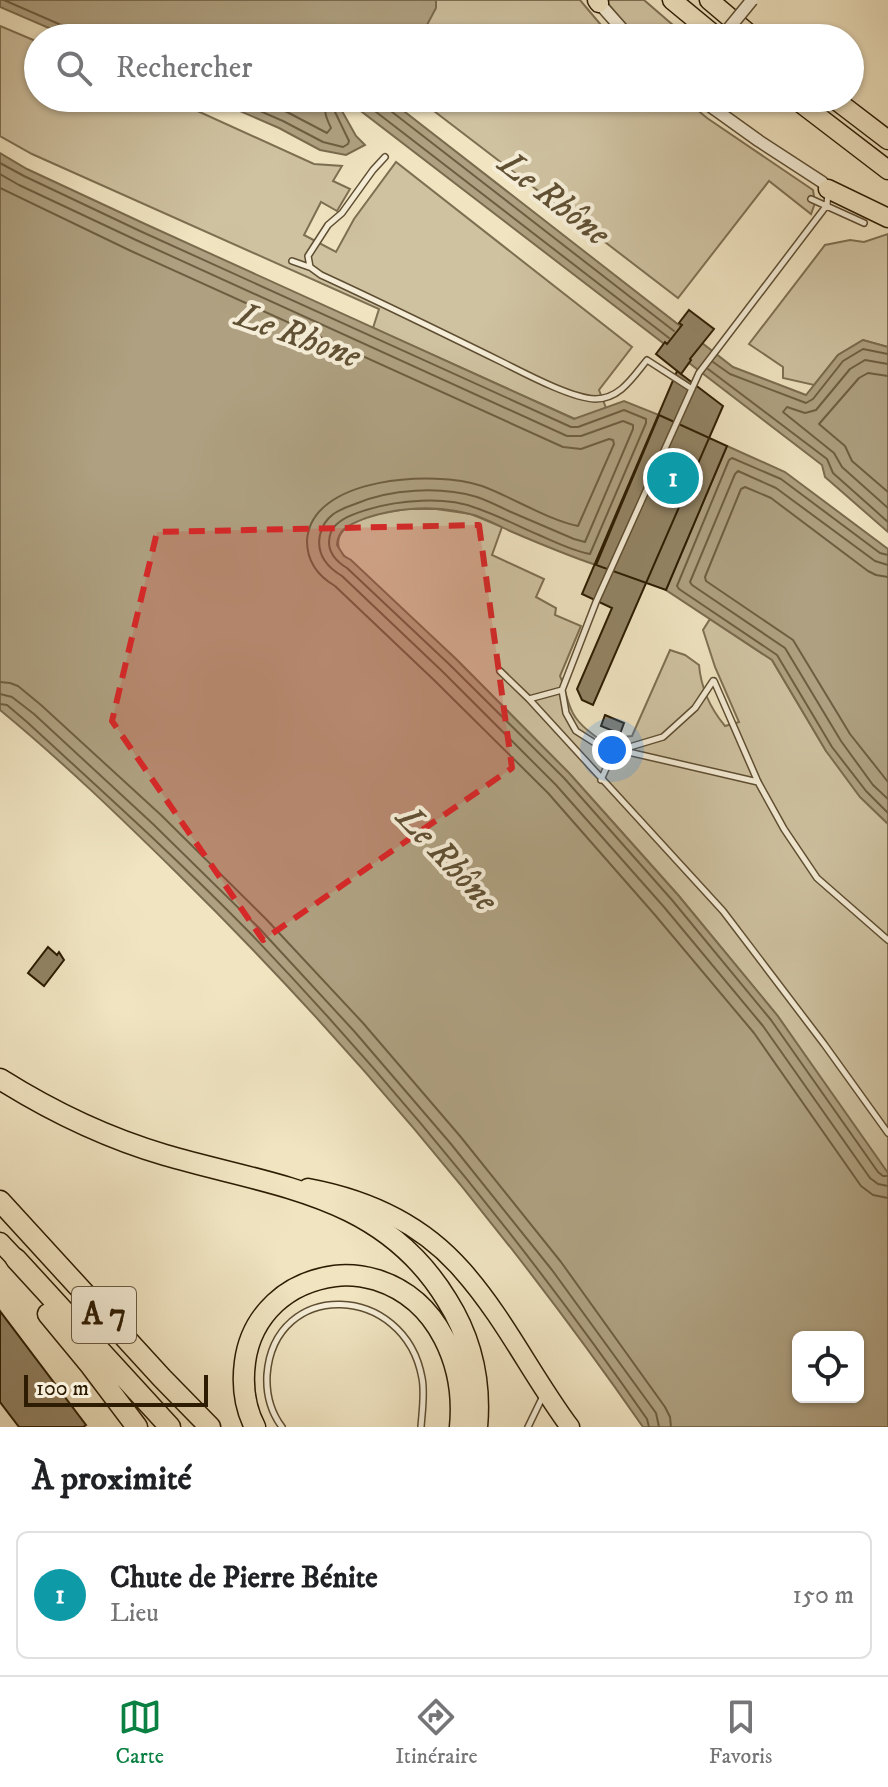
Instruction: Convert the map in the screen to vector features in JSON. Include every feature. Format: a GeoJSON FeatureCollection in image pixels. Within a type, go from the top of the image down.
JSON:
{"type":"FeatureCollection","features":[{"type":"Feature","properties":{"kind":"highway"},"geometry":{"type":"LineString","coordinates":[[672,0],[702,24]]}},
{"type":"Feature","properties":{"kind":"highway"},"geometry":{"type":"LineString","coordinates":[[709,0],[737,24]]}},
{"type":"Feature","properties":{"kind":"highway"},"geometry":{"type":"LineString","coordinates":[[812,112],[888,170]]}},
{"type":"Feature","properties":{"kind":"highway"},"geometry":{"type":"LineString","coordinates":[[851,112],[888,140]]}},
{"type":"Feature","properties":{"kind":"highway"},"geometry":{"type":"LineString","coordinates":[[827,197],[888,218]]}},
{"type":"Feature","properties":{"kind":"highway"},"geometry":{"type":"LineString","coordinates":[[0,1079],[47,1106],[126,1142],[260,1179],[337,1193],[397,1218],[434,1242],[462,1269],[482,1294],[570,1427]]}},
{"type":"Feature","properties":{"kind":"highway"},"geometry":{"type":"LineString","coordinates":[[260,1179],[333,1204],[368,1220],[395,1238],[423,1267],[457,1316],[468,1342],[477,1385],[477,1427]]}},
{"type":"Feature","properties":{"kind":"highway","name":"A 7"},"geometry":{"type":"LineString","coordinates":[[0,1201],[210,1427]]}},
{"type":"Feature","properties":{"kind":"highway"},"geometry":{"type":"LineString","coordinates":[[0,1242],[16,1259],[23,1286],[83,1356],[137,1427]]}},
{"type":"Feature","properties":{"kind":"highway","name":"A 7"},"geometry":{"type":"LineString","coordinates":[[16,1259],[170,1427]]}},
{"type":"Feature","properties":{"kind":"highway"},"geometry":{"type":"LineString","coordinates":[[255,1427],[247,1409],[243,1385],[248,1346],[257,1325],[281,1298],[300,1285],[345,1275],[392,1285],[419,1303],[434,1320],[447,1342],[455,1365],[461,1399],[460,1427]]}},
{"type":"Feature","properties":{"kind":"street"},"geometry":{"type":"LineString","coordinates":[[731,24],[752,0]]}},
{"type":"Feature","properties":{"kind":"street"},"geometry":{"type":"LineString","coordinates":[[596,1],[617,24]]}},
{"type":"Feature","properties":{"kind":"street"},"geometry":{"type":"LineString","coordinates":[[719,112],[822,182],[827,197]]}},
{"type":"Feature","properties":{"kind":"lane"},"geometry":{"type":"LineString","coordinates":[[310,267],[308,256],[328,225],[342,213],[385,157]]}},
{"type":"Feature","properties":{"kind":"lane"},"geometry":{"type":"LineString","coordinates":[[758,782],[598,745],[576,731],[566,713],[562,690],[596,602],[699,373],[827,197]]}},
{"type":"Feature","properties":{"kind":"lane"},"geometry":{"type":"LineString","coordinates":[[811,199],[827,197],[864,223]]}},
{"type":"Feature","properties":{"kind":"lane"},"geometry":{"type":"LineString","coordinates":[[292,261],[575,394],[595,399],[612,396],[626,386],[647,360],[692,389]]}},
{"type":"Feature","properties":{"kind":"lane"},"geometry":{"type":"LineString","coordinates":[[500,671],[723,911],[888,1133]]}},
{"type":"Feature","properties":{"kind":"lane"},"geometry":{"type":"LineString","coordinates":[[601,780],[618,749],[663,737],[695,708],[714,681],[758,782],[784,829],[817,878],[888,940]]}},
{"type":"Feature","properties":{"kind":"lane"},"geometry":{"type":"LineString","coordinates":[[529,699],[562,690]]}},
{"type":"Feature","properties":{"kind":"lane"},"geometry":{"type":"LineString","coordinates":[[565,739],[576,731]]}},
{"type":"Feature","properties":{"kind":"lane"},"geometry":{"type":"LineString","coordinates":[[282,1427],[273,1415],[266,1389],[268,1360],[279,1336],[295,1318],[317,1307],[342,1304],[368,1309],[390,1321],[406,1337],[423,1379],[421,1427]]}},
{"type":"Feature","properties":{"kind":"lane"},"geometry":{"type":"LineString","coordinates":[[528,1427],[546,1391]]}},
{"type":"Feature","properties":{"kind":"highlighted area"},"geometry":{"type":"Polygon","coordinates":[[[479,525],[512,768],[263,940],[112,721],[157,532],[479,525]]]}},
{"type":"Feature","properties":{"kind":"shaded area"},"geometry":{"type":"Polygon","coordinates":[[[436,0],[580,0],[600,24],[427,24],[436,0]]]}},
{"type":"Feature","properties":{"kind":"shaded area"},"geometry":{"type":"Polygon","coordinates":[[[605,0],[644,0],[672,24],[625,24],[605,0]]]}},
{"type":"Feature","properties":{"kind":"shaded area"},"geometry":{"type":"Polygon","coordinates":[[[0,26],[24,36],[24,112],[200,112],[314,164],[342,166],[333,181],[350,189],[337,211],[321,202],[304,235],[336,252],[354,219],[396,162],[632,347],[599,390],[606,408],[575,419],[373,328],[379,309],[32,154],[0,136],[0,26]]]}},
{"type":"Feature","properties":{"kind":"shaded area"},"geometry":{"type":"Polygon","coordinates":[[[435,112],[700,112],[813,190],[815,203],[811,214],[769,181],[678,298],[435,112]]]}},
{"type":"Feature","properties":{"kind":"shaded area"},"geometry":{"type":"Polygon","coordinates":[[[888,234],[888,347],[863,340],[838,355],[814,385],[783,378],[783,367],[749,344],[825,245],[850,240],[864,242],[888,234]]]}},
{"type":"Feature","properties":{"kind":"shaded area"},"geometry":{"type":"Polygon","coordinates":[[[408,509],[471,514],[502,527],[492,555],[544,579],[536,597],[556,608],[555,615],[581,626],[560,676],[573,714],[599,739],[632,736],[670,650],[685,655],[699,665],[707,697],[725,726],[739,722],[703,630],[710,619],[772,660],[826,751],[888,821],[888,1176],[777,1015],[678,895],[569,773],[456,659],[340,552],[338,541],[350,525],[373,515],[408,509]]]}},
{"type":"Feature","properties":{"kind":"water"},"geometry":{"type":"Polygon","coordinates":[[[0,0],[436,0],[436,8],[427,24],[39,24],[0,7],[0,0]]]}},
{"type":"Feature","properties":{"kind":"water"},"geometry":{"type":"Polygon","coordinates":[[[242,112],[343,112],[365,145],[346,155],[320,150],[242,112]]]}},
{"type":"Feature","properties":{"kind":"water"},"geometry":{"type":"Polygon","coordinates":[[[362,112],[405,112],[733,367],[806,395],[838,355],[863,340],[888,347],[888,532],[825,477],[822,465],[362,112]]]}},
{"type":"Feature","properties":{"kind":"water"},"geometry":{"type":"Polygon","coordinates":[[[0,153],[27,169],[143,223],[574,419],[624,401],[659,415],[596,565],[480,517],[444,509],[404,510],[366,518],[343,531],[337,545],[344,556],[456,659],[569,773],[678,895],[777,1015],[888,1173],[888,1427],[643,1427],[481,1210],[364,1071],[241,937],[68,769],[0,710],[0,153]]]}},
{"type":"Feature","properties":{"kind":"water"},"geometry":{"type":"Polygon","coordinates":[[[727,446],[785,472],[888,549],[888,824],[860,797],[826,751],[772,660],[666,590],[727,446]]]}},
{"type":"Feature","properties":{"kind":"building"},"geometry":{"type":"Polygon","coordinates":[[[689,310],[714,329],[681,374],[656,354],[682,325],[679,323],[689,310]]]}},
{"type":"Feature","properties":{"kind":"building"},"geometry":{"type":"Polygon","coordinates":[[[677,371],[723,406],[593,705],[582,700],[577,689],[612,608],[582,594],[677,371]]]}},
{"type":"Feature","properties":{"kind":"building"},"geometry":{"type":"Polygon","coordinates":[[[659,415],[727,446],[666,590],[596,565],[659,415]]]}},
{"type":"Feature","properties":{"kind":"building"},"geometry":{"type":"Polygon","coordinates":[[[605,715],[624,723],[620,734],[601,726],[605,715]]]}},
{"type":"Feature","properties":{"kind":"building"},"geometry":{"type":"Polygon","coordinates":[[[48,947],[57,955],[59,952],[64,960],[44,986],[28,973],[48,947]]]}},
{"type":"Feature","properties":{"kind":"building"},"geometry":{"type":"Polygon","coordinates":[[[0,1311],[86,1425],[19,1427],[0,1402],[0,1311]]]}},
{"type":"Feature","properties":{"kind":"place","name":"Chute de Pierre Bénite"},"geometry":{"type":"Point","coordinates":[673,478]}},
{"type":"Feature","properties":{"kind":"water label","name":"Le Rhône"},"geometry":{"type":"Point","coordinates":[554,199]}},
{"type":"Feature","properties":{"kind":"water label","name":"Le Rhone"},"geometry":{"type":"Point","coordinates":[298,336]}},
{"type":"Feature","properties":{"kind":"water label","name":"Le Rhône"},"geometry":{"type":"Point","coordinates":[447,859]}}]}
